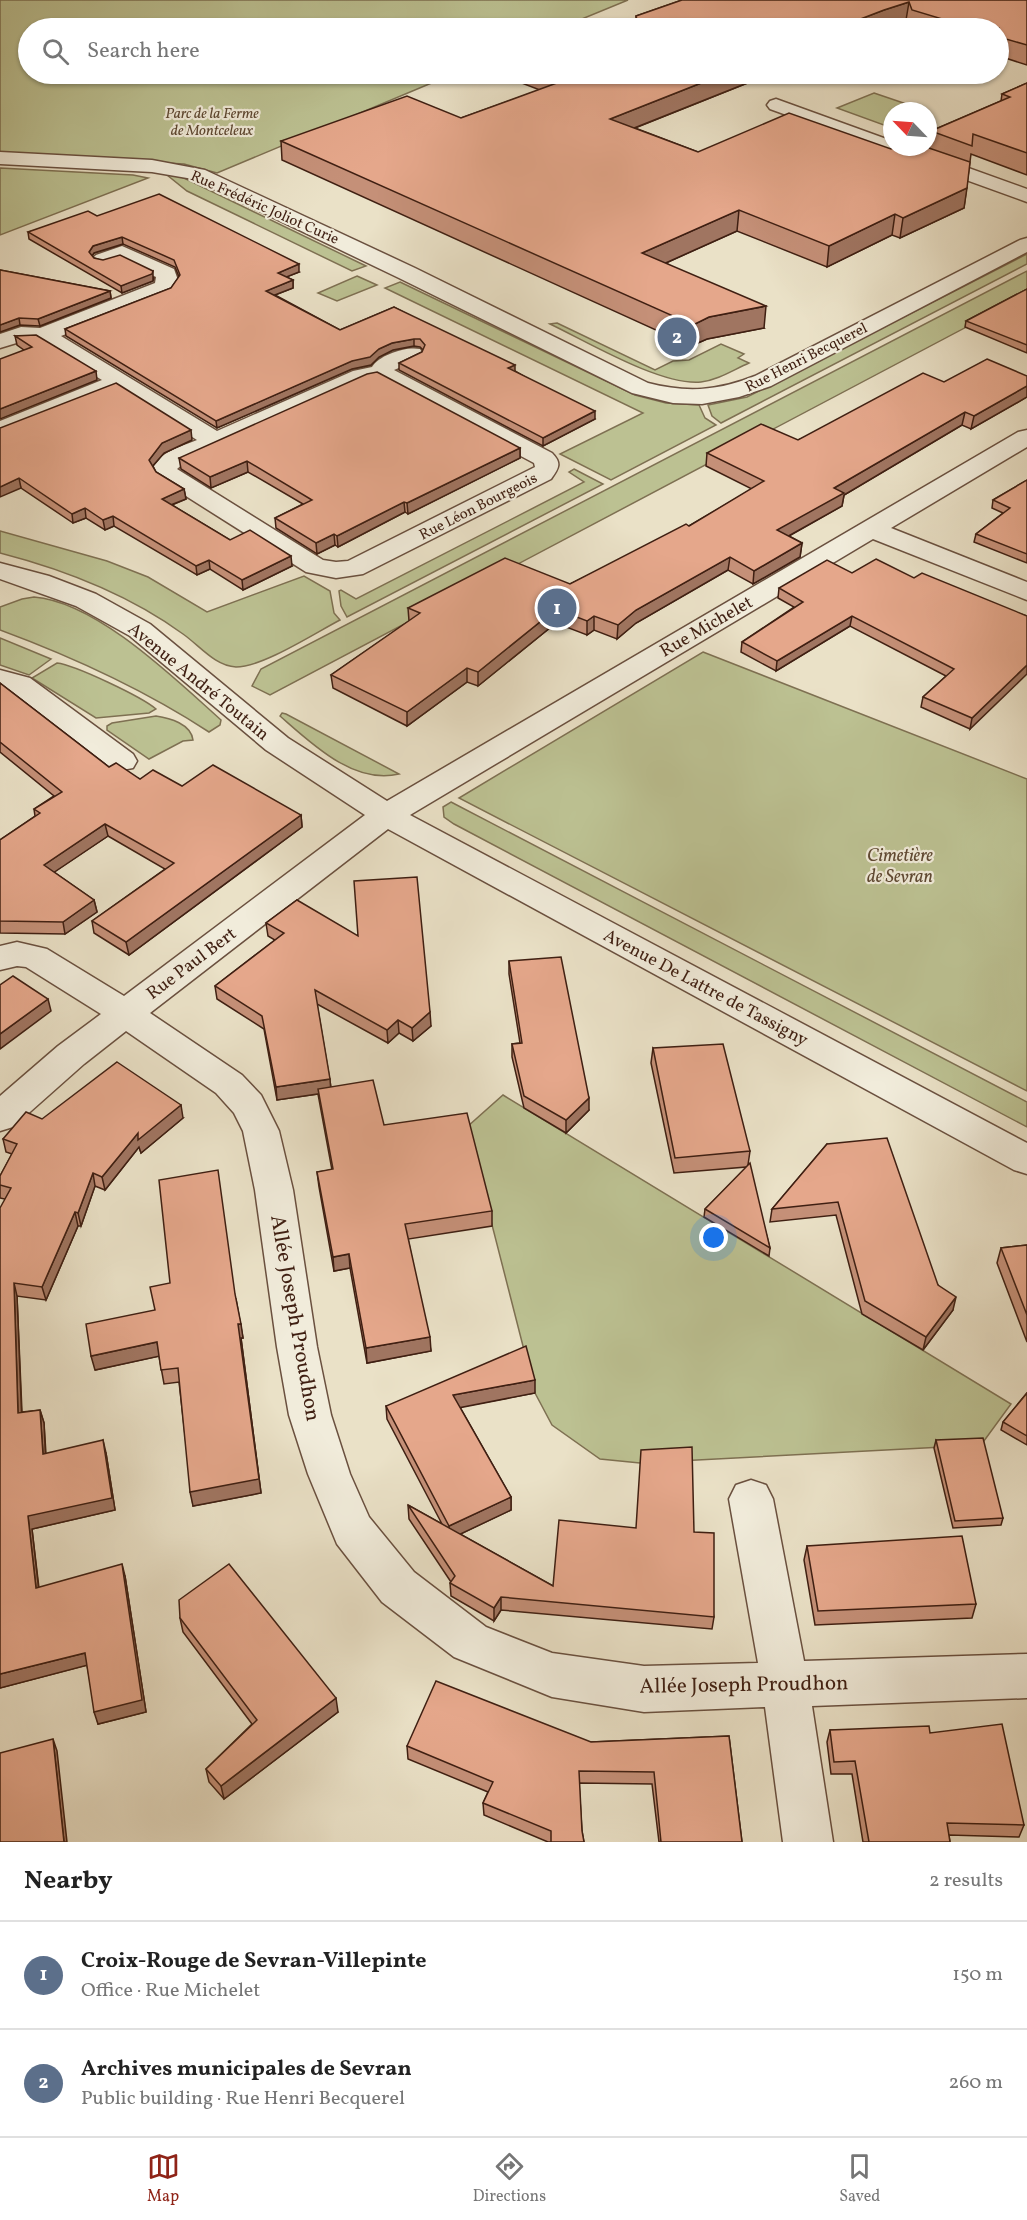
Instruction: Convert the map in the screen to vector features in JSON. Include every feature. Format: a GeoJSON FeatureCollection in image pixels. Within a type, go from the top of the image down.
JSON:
{"type":"FeatureCollection","features":[{"type":"Feature","properties":{"kind":"street"},"geometry":{"type":"LineString","coordinates":[[776,105],[1027,196]]}},
{"type":"Feature","properties":{"kind":"street","name":"Rue Frédéric Joliot Curie"},"geometry":{"type":"LineString","coordinates":[[0,158],[152,166],[198,174],[407,273],[511,326]]}},
{"type":"Feature","properties":{"kind":"street","name":"Rue Henri Becquerel"},"geometry":{"type":"LineString","coordinates":[[511,326],[640,388],[669,396],[700,398],[734,393],[762,381],[1027,244]]}},
{"type":"Feature","properties":{"kind":"street"},"geometry":{"type":"LineString","coordinates":[[0,340],[21,334],[43,335],[163,288],[168,283],[166,274],[121,252]]}},
{"type":"Feature","properties":{"kind":"street"},"geometry":{"type":"LineString","coordinates":[[43,335],[216,441]]}},
{"type":"Feature","properties":{"kind":"street"},"geometry":{"type":"LineString","coordinates":[[381,373],[384,366],[412,354]]}},
{"type":"Feature","properties":{"kind":"street","name":"Rue Léon Bourgeois"},"geometry":{"type":"LineString","coordinates":[[381,373],[543,458],[547,462],[547,467],[542,474],[354,568],[336,570],[315,566],[164,470],[165,466],[176,459],[216,441],[361,376],[381,373]]}},
{"type":"Feature","properties":{"kind":"street"},"geometry":{"type":"LineString","coordinates":[[0,430],[120,381]]}},
{"type":"Feature","properties":{"kind":"street","name":"Rue Michelet"},"geometry":{"type":"LineString","coordinates":[[386,815],[1027,437]]}},
{"type":"Feature","properties":{"kind":"street"},"geometry":{"type":"LineString","coordinates":[[871,529],[1027,592]]}},
{"type":"Feature","properties":{"kind":"street","name":"Avenue André Toutain"},"geometry":{"type":"LineString","coordinates":[[7,580],[86,600],[140,630],[277,744],[386,815]]}},
{"type":"Feature","properties":{"kind":"street"},"geometry":{"type":"LineString","coordinates":[[0,680],[20,684],[122,760]]}},
{"type":"Feature","properties":{"kind":"street","name":"Rue Paul Bert"},"geometry":{"type":"LineString","coordinates":[[0,1117],[71,1055],[386,815]]}},
{"type":"Feature","properties":{"kind":"street","name":"Avenue De Lattre de Tassigny"},"geometry":{"type":"LineString","coordinates":[[386,815],[1027,1160]]}},
{"type":"Feature","properties":{"kind":"street","name":"Allée Joseph Proudhon"},"geometry":{"type":"LineString","coordinates":[[0,958],[17,954],[35,957],[125,1013],[229,1084],[248,1105],[261,1131],[274,1190],[297,1347],[310,1415],[329,1474],[353,1530],[398,1587],[470,1642],[552,1675],[644,1689],[1027,1676]]}},
{"type":"Feature","properties":{"kind":"street"},"geometry":{"type":"LineString","coordinates":[[751,1499],[785,1684],[808,1842]]}},
{"type":"Feature","properties":{"kind":"green space","name":"Parc de la Ferme de Montceleux"},"geometry":{"type":"Polygon","coordinates":[[[0,0],[628,0],[584,18],[18,18],[18,84],[429,84],[217,173],[184,164],[0,154],[0,0]]]}},
{"type":"Feature","properties":{"kind":"green space"},"geometry":{"type":"Polygon","coordinates":[[[874,93],[900,102],[883,102],[883,125],[837,108],[874,93]]]}},
{"type":"Feature","properties":{"kind":"green space"},"geometry":{"type":"Polygon","coordinates":[[[0,168],[133,175],[148,178],[0,235],[0,168]]]}},
{"type":"Feature","properties":{"kind":"green space"},"geometry":{"type":"Polygon","coordinates":[[[162,171],[184,178],[366,266],[352,271],[187,191],[162,171]]]}},
{"type":"Feature","properties":{"kind":"green space"},"geometry":{"type":"Polygon","coordinates":[[[1027,254],[1027,264],[721,423],[712,416],[708,405],[747,397],[1027,254]]]}},
{"type":"Feature","properties":{"kind":"green space"},"geometry":{"type":"Polygon","coordinates":[[[1027,271],[1027,295],[270,695],[252,686],[261,669],[1027,271]]]}},
{"type":"Feature","properties":{"kind":"green space"},"geometry":{"type":"Polygon","coordinates":[[[357,276],[377,285],[337,301],[318,293],[357,276]]]}},
{"type":"Feature","properties":{"kind":"green space"},"geometry":{"type":"Polygon","coordinates":[[[400,282],[635,395],[666,403],[699,405],[705,418],[716,425],[611,480],[560,454],[643,413],[385,288],[400,282]]]}},
{"type":"Feature","properties":{"kind":"green space"},"geometry":{"type":"Polygon","coordinates":[[[557,323],[655,370],[673,361],[689,360],[721,344],[744,354],[738,358],[749,363],[713,379],[701,382],[685,381],[646,370],[550,324],[557,323]]]}},
{"type":"Feature","properties":{"kind":"green space"},"geometry":{"type":"Polygon","coordinates":[[[574,469],[603,484],[347,617],[341,606],[339,591],[356,599],[584,482],[569,472],[574,469]]]}},
{"type":"Feature","properties":{"kind":"green space"},"geometry":{"type":"Polygon","coordinates":[[[0,531],[107,561],[148,577],[207,612],[304,576],[330,591],[334,613],[340,620],[274,656],[247,666],[228,666],[214,659],[162,620],[118,595],[49,567],[0,553],[0,531]]]}},
{"type":"Feature","properties":{"kind":"green space"},"geometry":{"type":"Polygon","coordinates":[[[34,597],[58,602],[109,627],[181,684],[221,720],[220,725],[209,732],[107,675],[0,630],[0,607],[34,597]]]}},
{"type":"Feature","properties":{"kind":"green space"},"geometry":{"type":"Polygon","coordinates":[[[0,638],[51,659],[29,675],[0,665],[0,638]]]}},
{"type":"Feature","properties":{"kind":"green space","name":"Cimetière de Sevran"},"geometry":{"type":"Polygon","coordinates":[[[703,652],[1027,779],[1027,1091],[459,798],[703,652]]]}},
{"type":"Feature","properties":{"kind":"green space"},"geometry":{"type":"Polygon","coordinates":[[[57,663],[108,682],[156,709],[149,713],[96,718],[32,678],[57,663]]]}},
{"type":"Feature","properties":{"kind":"green space"},"geometry":{"type":"Polygon","coordinates":[[[282,713],[399,774],[382,776],[366,774],[350,768],[320,750],[280,716],[282,713]]]}},
{"type":"Feature","properties":{"kind":"green space"},"geometry":{"type":"Polygon","coordinates":[[[156,716],[173,720],[184,726],[193,740],[183,741],[149,759],[107,730],[107,726],[112,723],[156,716]]]}},
{"type":"Feature","properties":{"kind":"green space"},"geometry":{"type":"Polygon","coordinates":[[[451,802],[1027,1102],[1027,1127],[454,824],[444,817],[443,807],[451,802]]]}},
{"type":"Feature","properties":{"kind":"green space"},"geometry":{"type":"Polygon","coordinates":[[[503,1095],[1011,1404],[981,1445],[640,1463],[600,1459],[552,1425],[535,1393],[467,1127],[503,1095]]]}},
{"type":"Feature","properties":{"kind":"building"},"geometry":{"type":"Polygon","coordinates":[[[682,0],[1027,0],[1027,45],[1009,40],[1009,18],[939,18],[912,10],[909,2],[863,18],[636,18],[636,16],[682,0]]]}},
{"type":"Feature","properties":{"kind":"building"},"geometry":{"type":"Polygon","coordinates":[[[1027,83],[1027,153],[973,134],[972,146],[937,133],[937,128],[1010,97],[1002,94],[1027,83]]]}},
{"type":"Feature","properties":{"kind":"building"},"geometry":{"type":"Polygon","coordinates":[[[554,84],[699,84],[610,119],[698,152],[789,113],[883,146],[883,156],[937,156],[937,151],[970,162],[967,188],[903,218],[895,214],[829,246],[739,210],[642,253],[766,306],[709,317],[693,325],[281,141],[407,96],[461,118],[554,84]]]}},
{"type":"Feature","properties":{"kind":"building"},"geometry":{"type":"Polygon","coordinates":[[[159,194],[299,264],[278,273],[293,280],[266,291],[340,330],[394,307],[515,365],[508,368],[595,411],[543,438],[399,363],[422,352],[425,345],[420,339],[414,339],[392,343],[379,349],[370,357],[352,361],[216,421],[65,329],[171,288],[180,275],[174,260],[122,237],[93,246],[89,252],[94,258],[103,260],[120,255],[153,271],[152,274],[121,286],[28,232],[88,211],[97,216],[159,194]]]}},
{"type":"Feature","properties":{"kind":"building"},"geometry":{"type":"Polygon","coordinates":[[[0,270],[110,291],[38,319],[19,318],[0,325],[0,270]]]}},
{"type":"Feature","properties":{"kind":"building"},"geometry":{"type":"Polygon","coordinates":[[[1027,289],[1027,345],[966,321],[1027,289]]]}},
{"type":"Feature","properties":{"kind":"building"},"geometry":{"type":"Polygon","coordinates":[[[36,335],[96,371],[0,409],[0,359],[32,347],[15,336],[36,335]]]}},
{"type":"Feature","properties":{"kind":"building"},"geometry":{"type":"Polygon","coordinates":[[[987,359],[1027,376],[1027,386],[974,416],[965,412],[834,488],[844,493],[777,530],[802,543],[754,571],[730,557],[636,610],[618,625],[594,616],[587,621],[556,609],[478,672],[467,668],[407,712],[331,675],[420,613],[408,608],[505,558],[570,584],[686,524],[689,526],[764,481],[707,453],[761,424],[798,440],[923,373],[944,382],[987,359]]]}},
{"type":"Feature","properties":{"kind":"building"},"geometry":{"type":"Polygon","coordinates":[[[377,372],[520,448],[337,536],[334,534],[316,543],[275,518],[312,500],[247,461],[210,477],[179,458],[367,374],[377,372]]]}},
{"type":"Feature","properties":{"kind":"building"},"geometry":{"type":"Polygon","coordinates":[[[116,383],[191,430],[162,443],[149,460],[156,472],[184,489],[162,499],[230,540],[250,530],[291,556],[242,580],[209,560],[196,566],[113,516],[103,520],[85,508],[72,514],[19,478],[0,487],[0,428],[116,383]]]}},
{"type":"Feature","properties":{"kind":"building"},"geometry":{"type":"Polygon","coordinates":[[[1027,480],[1027,554],[976,534],[1010,508],[993,500],[1027,480]]]}},
{"type":"Feature","properties":{"kind":"building"},"geometry":{"type":"Polygon","coordinates":[[[876,559],[914,578],[922,573],[1027,616],[1027,665],[972,718],[923,697],[954,669],[852,616],[777,661],[742,642],[803,602],[779,588],[827,560],[852,573],[876,559]]]}},
{"type":"Feature","properties":{"kind":"building"},"geometry":{"type":"Polygon","coordinates":[[[0,683],[109,767],[116,763],[140,779],[153,770],[182,786],[213,765],[301,815],[126,942],[92,921],[174,863],[105,824],[44,865],[94,900],[63,922],[0,921],[0,840],[40,813],[34,809],[62,792],[0,742],[0,683]]]}},
{"type":"Feature","properties":{"kind":"building"},"geometry":{"type":"Polygon","coordinates":[[[417,877],[430,1012],[412,1028],[398,1020],[387,1030],[315,990],[330,1079],[276,1087],[262,1016],[215,986],[284,933],[266,923],[297,900],[358,936],[354,881],[417,877]]]}},
{"type":"Feature","properties":{"kind":"building"},"geometry":{"type":"Polygon","coordinates":[[[561,957],[589,1098],[566,1120],[524,1096],[512,1044],[522,1043],[509,961],[561,957]]]}},
{"type":"Feature","properties":{"kind":"building"},"geometry":{"type":"Polygon","coordinates":[[[13,976],[48,999],[0,1034],[0,985],[13,976]]]}},
{"type":"Feature","properties":{"kind":"building"},"geometry":{"type":"Polygon","coordinates":[[[723,1044],[750,1151],[675,1158],[653,1048],[723,1044]]]}},
{"type":"Feature","properties":{"kind":"building"},"geometry":{"type":"Polygon","coordinates":[[[117,1062],[181,1105],[138,1140],[138,1133],[102,1177],[93,1173],[78,1213],[75,1212],[42,1287],[14,1283],[18,1413],[40,1410],[43,1454],[103,1440],[112,1498],[28,1516],[36,1588],[122,1564],[142,1700],[94,1712],[85,1653],[0,1674],[0,1208],[11,1188],[0,1185],[0,1176],[17,1144],[3,1139],[26,1112],[42,1119],[117,1062]]]}},
{"type":"Feature","properties":{"kind":"building"},"geometry":{"type":"Polygon","coordinates":[[[373,1080],[384,1125],[467,1113],[492,1211],[405,1224],[430,1337],[366,1348],[349,1254],[333,1257],[317,1172],[333,1169],[318,1089],[373,1080]]]}},
{"type":"Feature","properties":{"kind":"building"},"geometry":{"type":"Polygon","coordinates":[[[887,1138],[938,1285],[956,1297],[926,1337],[865,1301],[838,1202],[772,1209],[827,1144],[887,1138]]]}},
{"type":"Feature","properties":{"kind":"building"},"geometry":{"type":"Polygon","coordinates":[[[750,1163],[770,1248],[705,1209],[750,1163]]]}},
{"type":"Feature","properties":{"kind":"building"},"geometry":{"type":"Polygon","coordinates":[[[218,1170],[241,1324],[238,1324],[259,1479],[190,1492],[178,1368],[161,1370],[157,1342],[91,1356],[86,1324],[155,1310],[150,1287],[170,1283],[159,1180],[218,1170]]]}},
{"type":"Feature","properties":{"kind":"building"},"geometry":{"type":"Polygon","coordinates":[[[1027,1245],[1027,1315],[1001,1248],[1027,1245]]]}},
{"type":"Feature","properties":{"kind":"building"},"geometry":{"type":"Polygon","coordinates":[[[526,1346],[535,1380],[453,1395],[511,1497],[449,1526],[386,1406],[526,1346]]]}},
{"type":"Feature","properties":{"kind":"building"},"geometry":{"type":"Polygon","coordinates":[[[1027,1393],[1027,1436],[1003,1422],[1027,1393]]]}},
{"type":"Feature","properties":{"kind":"building"},"geometry":{"type":"Polygon","coordinates":[[[983,1438],[1003,1518],[955,1521],[936,1440],[983,1438]]]}},
{"type":"Feature","properties":{"kind":"building"},"geometry":{"type":"Polygon","coordinates":[[[692,1447],[694,1532],[714,1533],[714,1617],[501,1597],[494,1608],[450,1583],[455,1576],[408,1505],[553,1586],[559,1520],[636,1528],[641,1450],[692,1447]]]}},
{"type":"Feature","properties":{"kind":"building"},"geometry":{"type":"Polygon","coordinates":[[[962,1536],[976,1604],[818,1611],[807,1546],[962,1536]]]}},
{"type":"Feature","properties":{"kind":"building"},"geometry":{"type":"Polygon","coordinates":[[[229,1564],[336,1698],[221,1786],[206,1769],[257,1720],[180,1618],[179,1600],[229,1564]]]}},
{"type":"Feature","properties":{"kind":"building"},"geometry":{"type":"Polygon","coordinates":[[[436,1681],[591,1742],[729,1736],[742,1842],[661,1842],[654,1772],[579,1771],[584,1842],[551,1842],[551,1831],[483,1803],[493,1782],[407,1746],[436,1681]]]}},
{"type":"Feature","properties":{"kind":"building"},"geometry":{"type":"Polygon","coordinates":[[[1002,1724],[1024,1825],[947,1823],[950,1842],[869,1842],[855,1761],[834,1762],[830,1730],[929,1726],[930,1733],[1002,1724]]]}},
{"type":"Feature","properties":{"kind":"building"},"geometry":{"type":"Polygon","coordinates":[[[53,1739],[64,1842],[0,1842],[0,1753],[53,1739]]]}},
{"type":"Feature","properties":{"kind":"place","name":"Archives municipales de Sevran"},"geometry":{"type":"Point","coordinates":[677,337]}},
{"type":"Feature","properties":{"kind":"place","name":"Croix-Rouge de Sevran-Villepinte"},"geometry":{"type":"Point","coordinates":[557,608]}}]}
